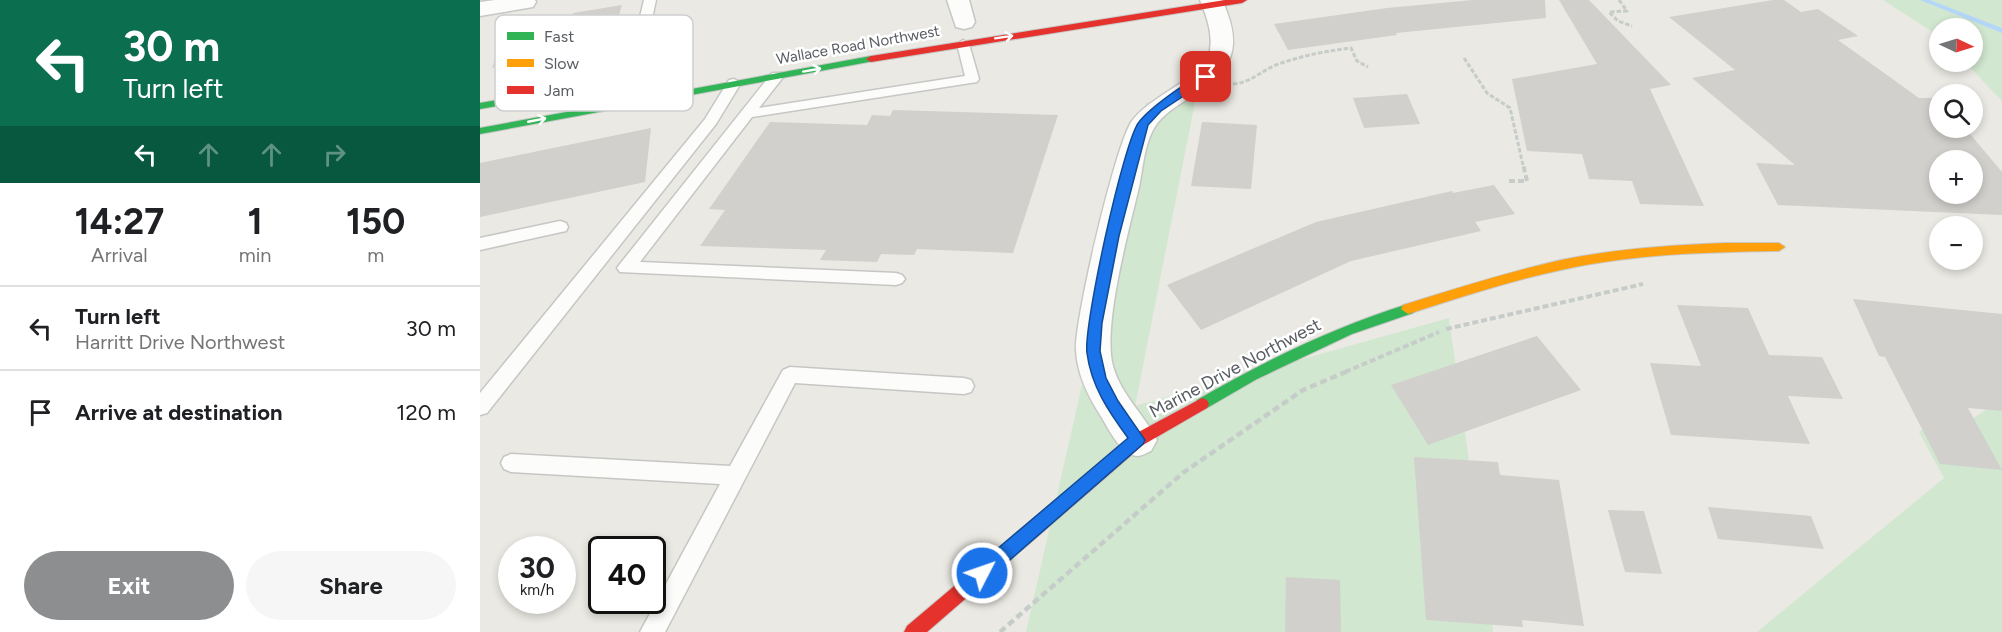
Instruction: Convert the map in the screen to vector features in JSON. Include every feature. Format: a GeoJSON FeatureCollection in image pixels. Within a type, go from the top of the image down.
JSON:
{"type":"FeatureCollection","features":[{"type":"Feature","properties":{"kind":"main road","name":"Wallace Road Northwest"},"geometry":{"type":"LineString","coordinates":[[693,91],[777,76],[964,28],[1242,0]]}},
{"type":"Feature","properties":{"kind":"main road"},"geometry":{"type":"LineString","coordinates":[[480,106],[495,103]]}},
{"type":"Feature","properties":{"kind":"main road","name":"Wallace Road Northwest"},"geometry":{"type":"LineString","coordinates":[[480,131],[586,111]]}},
{"type":"Feature","properties":{"kind":"main road","name":"Marine Drive Northwest"},"geometry":{"type":"LineString","coordinates":[[913,632],[1138,440],[1252,375],[1347,330],[1471,288],[1563,265],[1631,255],[1720,247],[1779,248]]}},
{"type":"Feature","properties":{"kind":"street"},"geometry":{"type":"LineString","coordinates":[[958,0],[964,28]]}},
{"type":"Feature","properties":{"kind":"street"},"geometry":{"type":"LineString","coordinates":[[480,9],[525,2]]}},
{"type":"Feature","properties":{"kind":"street"},"geometry":{"type":"LineString","coordinates":[[1138,440],[1113,406],[1099,378],[1093,351],[1095,323],[1113,236],[1143,124],[1157,109],[1206,77],[1224,48],[1212,2]]}},
{"type":"Feature","properties":{"kind":"lane"},"geometry":{"type":"LineString","coordinates":[[648,15],[650,0]]}},
{"type":"Feature","properties":{"kind":"lane"},"geometry":{"type":"LineString","coordinates":[[747,114],[972,79],[964,28]]}},
{"type":"Feature","properties":{"kind":"lane"},"geometry":{"type":"LineString","coordinates":[[777,76],[626,268],[896,279]]}},
{"type":"Feature","properties":{"kind":"lane"},"geometry":{"type":"LineString","coordinates":[[480,406],[711,121],[734,83]]}},
{"type":"Feature","properties":{"kind":"lane"},"geometry":{"type":"LineString","coordinates":[[480,244],[560,227]]}},
{"type":"Feature","properties":{"kind":"lane"},"geometry":{"type":"LineString","coordinates":[[652,632],[790,375],[964,386]]}},
{"type":"Feature","properties":{"kind":"lane"},"geometry":{"type":"LineString","coordinates":[[511,463],[735,476]]}},
{"type":"Feature","properties":{"kind":"path"},"geometry":{"type":"LineString","coordinates":[[1619,0],[1626,11],[1609,12],[1618,21],[1632,26]]}},
{"type":"Feature","properties":{"kind":"path"},"geometry":{"type":"LineString","coordinates":[[1206,77],[1232,84],[1246,84],[1271,67],[1317,51],[1352,48],[1358,61],[1368,66]]}},
{"type":"Feature","properties":{"kind":"path"},"geometry":{"type":"LineString","coordinates":[[1464,58],[1487,93],[1510,108],[1527,181],[1509,182]]}},
{"type":"Feature","properties":{"kind":"path"},"geometry":{"type":"LineString","coordinates":[[1000,632],[1184,472],[1303,390],[1443,330],[1651,283]]}},
{"type":"Feature","properties":{"kind":"green space"},"geometry":{"type":"Polygon","coordinates":[[[1883,0],[2002,0],[2002,101],[1974,72],[1983,72],[1983,18],[1929,18],[1929,30],[1883,0]]]}},
{"type":"Feature","properties":{"kind":"green space"},"geometry":{"type":"Polygon","coordinates":[[[1197,92],[1135,406],[1449,318],[1493,632],[1026,632],[1146,103],[1197,92]]]}},
{"type":"Feature","properties":{"kind":"green space"},"geometry":{"type":"Polygon","coordinates":[[[2002,400],[2002,632],[1757,632],[1944,478],[1919,432],[1932,422],[1954,430],[2002,400]]]}},
{"type":"Feature","properties":{"kind":"building"},"geometry":{"type":"Polygon","coordinates":[[[1473,0],[1545,0],[1546,18],[1396,33],[1397,35],[1288,50],[1274,24],[1387,8],[1473,0]]]}},
{"type":"Feature","properties":{"kind":"building"},"geometry":{"type":"Polygon","coordinates":[[[1559,0],[1589,0],[1671,85],[1650,89],[1704,206],[1640,204],[1632,181],[1589,179],[1582,154],[1527,151],[1512,79],[1597,64],[1559,0]]]}},
{"type":"Feature","properties":{"kind":"building"},"geometry":{"type":"Polygon","coordinates":[[[1773,0],[1784,0],[1801,12],[1818,9],[1858,36],[1838,40],[1919,98],[1929,98],[1929,138],[1973,138],[2002,172],[2002,215],[1778,205],[1756,163],[1795,165],[1692,78],[1735,70],[1669,17],[1773,0]]]}},
{"type":"Feature","properties":{"kind":"building"},"geometry":{"type":"Polygon","coordinates":[[[622,5],[619,15],[572,15],[573,13],[622,5]]]}},
{"type":"Feature","properties":{"kind":"building"},"geometry":{"type":"Polygon","coordinates":[[[1407,94],[1420,124],[1364,128],[1353,98],[1407,94]]]}},
{"type":"Feature","properties":{"kind":"building"},"geometry":{"type":"Polygon","coordinates":[[[893,110],[1058,115],[1013,253],[917,249],[914,255],[881,254],[877,262],[820,260],[826,250],[700,246],[725,210],[709,209],[770,122],[867,125],[872,115],[890,116],[893,110]]]}},
{"type":"Feature","properties":{"kind":"building"},"geometry":{"type":"Polygon","coordinates":[[[1202,122],[1257,125],[1251,189],[1191,186],[1202,122]]]}},
{"type":"Feature","properties":{"kind":"building"},"geometry":{"type":"Polygon","coordinates":[[[651,128],[645,182],[480,217],[480,163],[651,128]]]}},
{"type":"Feature","properties":{"kind":"building"},"geometry":{"type":"Polygon","coordinates":[[[1494,185],[1515,214],[1475,222],[1481,231],[1351,261],[1201,330],[1167,285],[1316,222],[1452,191],[1453,193],[1494,185]]]}},
{"type":"Feature","properties":{"kind":"building"},"geometry":{"type":"Polygon","coordinates":[[[1853,299],[2002,314],[2002,411],[1968,408],[2002,470],[1940,464],[1885,357],[1879,356],[1853,299]]]}},
{"type":"Feature","properties":{"kind":"building"},"geometry":{"type":"Polygon","coordinates":[[[1677,305],[1748,308],[1769,355],[1822,357],[1843,399],[1788,396],[1810,444],[1671,435],[1650,363],[1701,366],[1677,305]]]}},
{"type":"Feature","properties":{"kind":"building"},"geometry":{"type":"Polygon","coordinates":[[[1537,336],[1581,390],[1428,445],[1391,385],[1537,336]]]}},
{"type":"Feature","properties":{"kind":"building"},"geometry":{"type":"Polygon","coordinates":[[[1414,457],[1498,462],[1500,475],[1559,480],[1584,626],[1522,620],[1523,627],[1426,620],[1414,457]]]}},
{"type":"Feature","properties":{"kind":"building"},"geometry":{"type":"Polygon","coordinates":[[[1708,507],[1811,516],[1824,549],[1718,539],[1708,507]]]}},
{"type":"Feature","properties":{"kind":"building"},"geometry":{"type":"Polygon","coordinates":[[[1608,510],[1644,511],[1662,574],[1625,572],[1608,510]]]}},
{"type":"Feature","properties":{"kind":"building"},"geometry":{"type":"Polygon","coordinates":[[[1286,577],[1340,580],[1341,632],[1285,632],[1286,577]]]}},
{"type":"Feature","properties":{"kind":"waterway"},"geometry":{"type":"LineString","coordinates":[[1924,0],[2002,31]]}},
{"type":"Feature","properties":{"kind":"traffic: fast"},"geometry":{"type":"LineString","coordinates":[[693,92],[871,59]]}},
{"type":"Feature","properties":{"kind":"traffic: fast"},"geometry":{"type":"LineString","coordinates":[[480,106],[495,103]]}},
{"type":"Feature","properties":{"kind":"traffic: fast"},"geometry":{"type":"LineString","coordinates":[[480,131],[589,111]]}},
{"type":"Feature","properties":{"kind":"traffic: fast"},"geometry":{"type":"LineString","coordinates":[[1202,404],[1252,375],[1347,330],[1408,309]]}},
{"type":"Feature","properties":{"kind":"traffic: slow"},"geometry":{"type":"LineString","coordinates":[[1408,309],[1503,280],[1588,260],[1670,250],[1779,247]]}},
{"type":"Feature","properties":{"kind":"traffic: jam"},"geometry":{"type":"LineString","coordinates":[[871,59],[1242,0]]}},
{"type":"Feature","properties":{"kind":"traffic: jam"},"geometry":{"type":"LineString","coordinates":[[913,632],[1138,440],[1202,404]]}},
{"type":"Feature","properties":{"kind":"route"},"geometry":{"type":"LineString","coordinates":[[982,573],[1138,440],[1113,406],[1099,378],[1093,351],[1095,323],[1113,236],[1143,124],[1157,109],[1206,77]]}}]}
